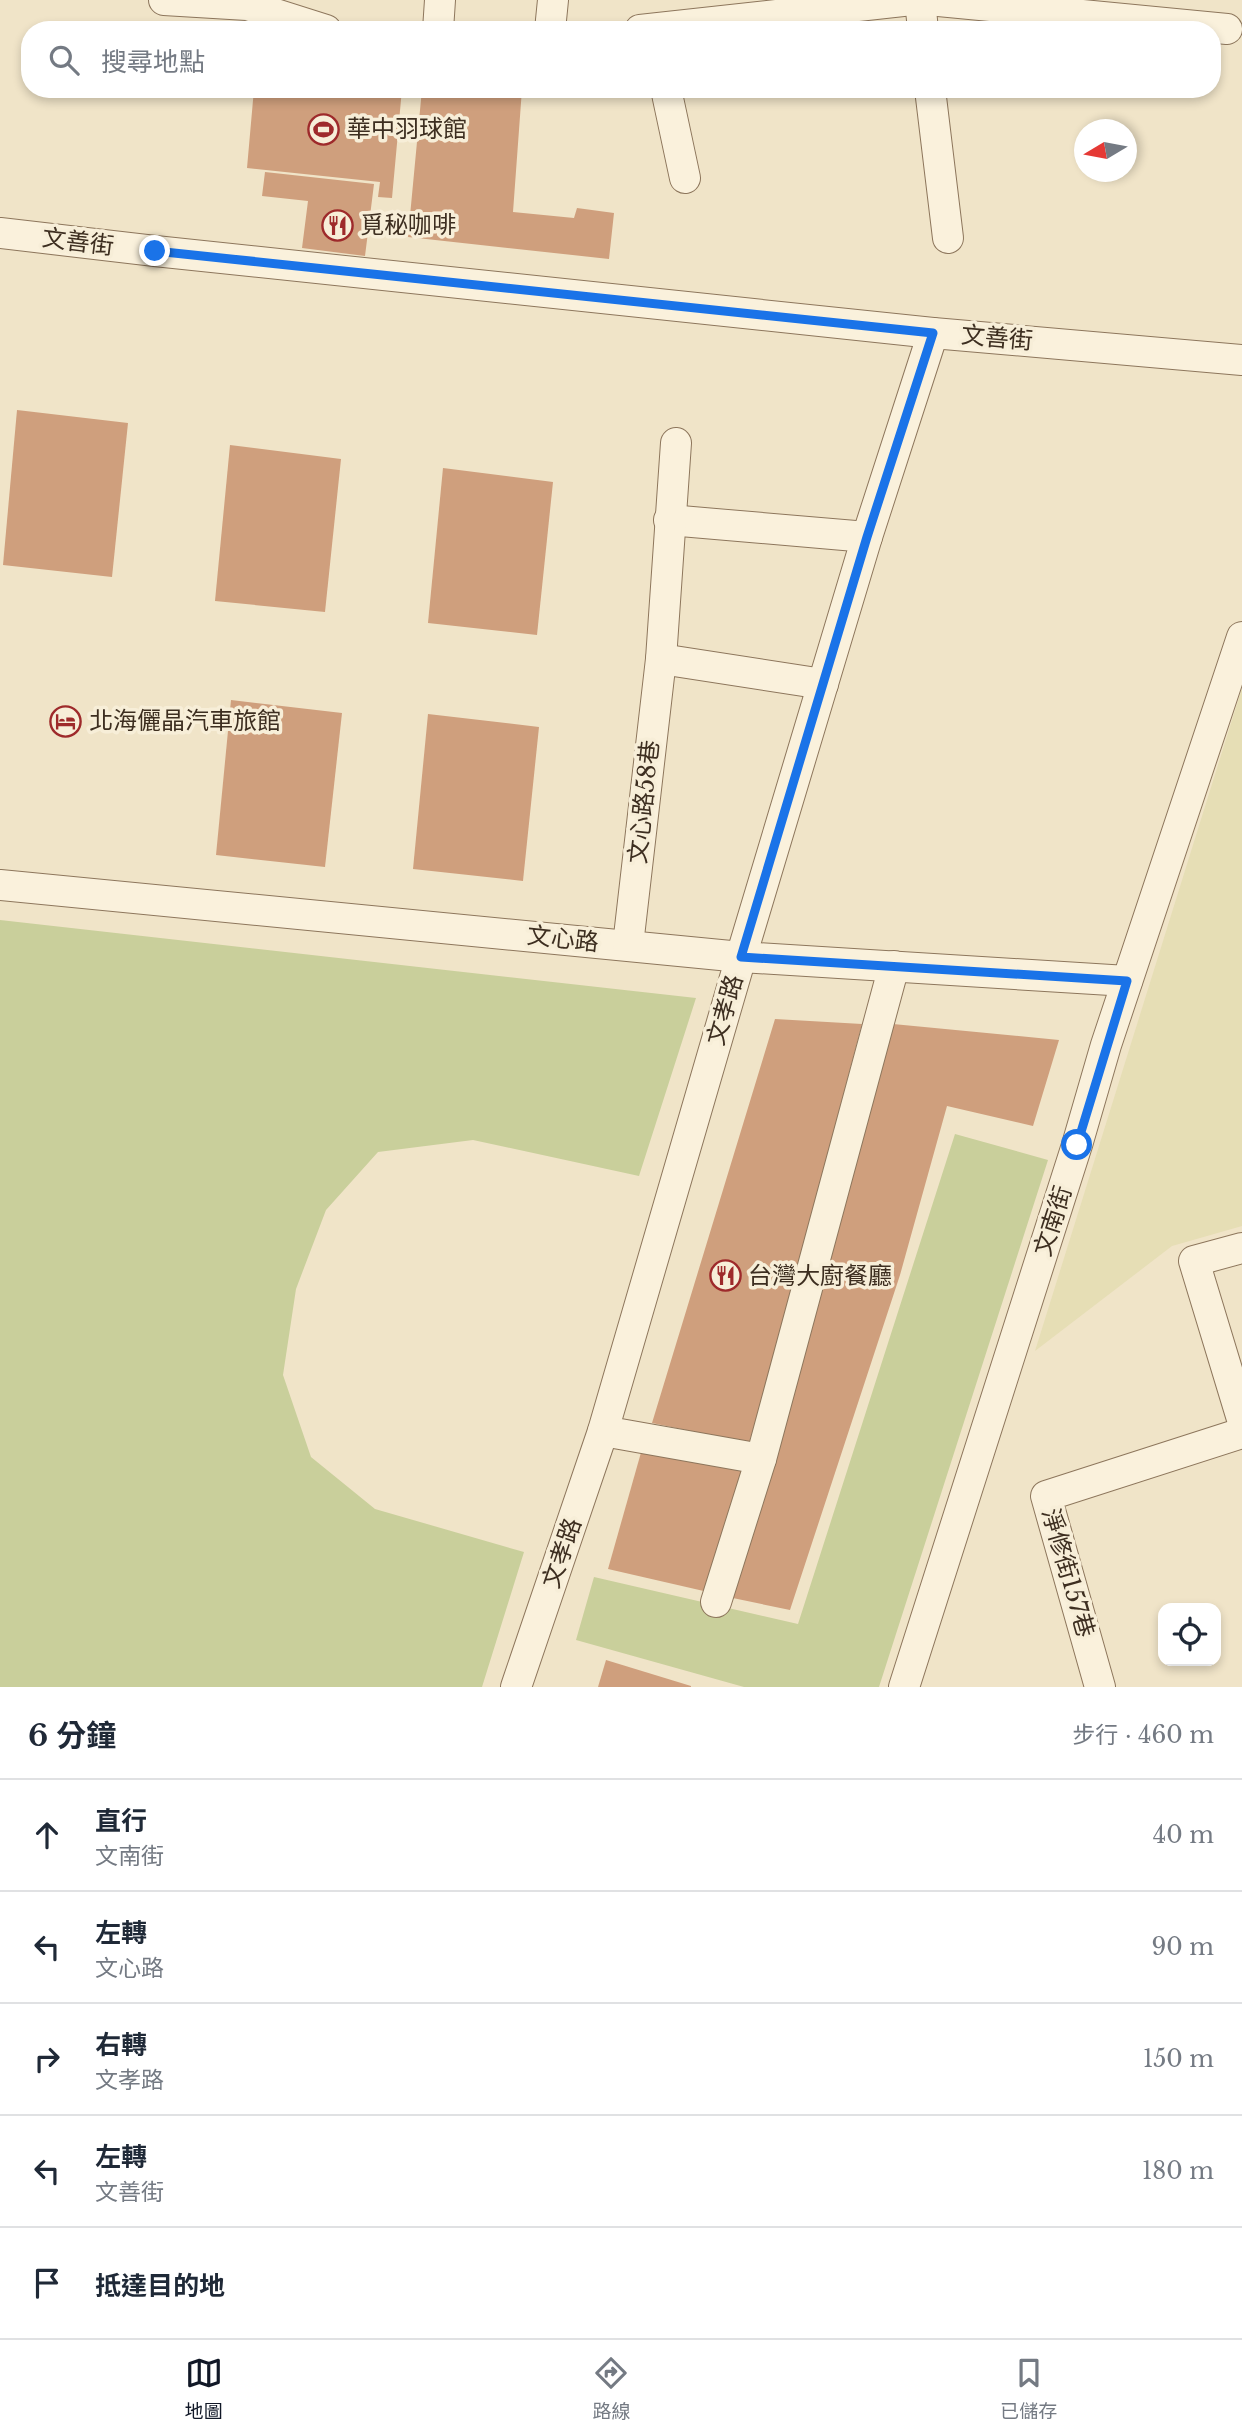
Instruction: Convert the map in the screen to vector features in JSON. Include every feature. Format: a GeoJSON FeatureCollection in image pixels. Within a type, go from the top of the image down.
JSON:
{"type":"FeatureCollection","features":[{"type":"Feature","properties":{"kind":"street"},"geometry":{"type":"LineString","coordinates":[[164,0],[247,5],[298,21]]}},
{"type":"Feature","properties":{"kind":"street"},"geometry":{"type":"LineString","coordinates":[[439,21],[440,0]]}},
{"type":"Feature","properties":{"kind":"street"},"geometry":{"type":"LineString","coordinates":[[551,21],[553,0]]}},
{"type":"Feature","properties":{"kind":"street"},"geometry":{"type":"LineString","coordinates":[[660,21],[827,4],[912,0]]}},
{"type":"Feature","properties":{"kind":"street"},"geometry":{"type":"LineString","coordinates":[[920,0],[922,21]]}},
{"type":"Feature","properties":{"kind":"street"},"geometry":{"type":"LineString","coordinates":[[928,0],[1007,4],[1157,21]]}},
{"type":"Feature","properties":{"kind":"street"},"geometry":{"type":"LineString","coordinates":[[1221,28],[1227,29]]}},
{"type":"Feature","properties":{"kind":"street"},"geometry":{"type":"LineString","coordinates":[[668,98],[685,178]]}},
{"type":"Feature","properties":{"kind":"street"},"geometry":{"type":"LineString","coordinates":[[931,98],[947,238]]}},
{"type":"Feature","properties":{"kind":"street","name":"文善街"},"geometry":{"type":"LineString","coordinates":[[0,233],[1199,364],[1242,360]]}},
{"type":"Feature","properties":{"kind":"street","name":"文孝路"},"geometry":{"type":"LineString","coordinates":[[516,1687],[603,1432],[741,957],[784,845],[823,684],[867,537],[901,456],[933,333]]}},
{"type":"Feature","properties":{"kind":"street","name":"文心路58巷"},"geometry":{"type":"LineString","coordinates":[[628,945],[660,659],[676,443]]}},
{"type":"Feature","properties":{"kind":"street"},"geometry":{"type":"LineString","coordinates":[[669,520],[867,537]]}},
{"type":"Feature","properties":{"kind":"street","name":"文南街"},"geometry":{"type":"LineString","coordinates":[[904,1687],[1127,981],[1242,636]]}},
{"type":"Feature","properties":{"kind":"street"},"geometry":{"type":"LineString","coordinates":[[660,659],[823,684]]}},
{"type":"Feature","properties":{"kind":"street","name":"文心路"},"geometry":{"type":"LineString","coordinates":[[0,885],[741,957],[894,966],[1015,966],[1127,981]]}},
{"type":"Feature","properties":{"kind":"street"},"geometry":{"type":"LineString","coordinates":[[716,1602],[761,1459],[894,966]]}},
{"type":"Feature","properties":{"kind":"street"},"geometry":{"type":"LineString","coordinates":[[1242,1248],[1194,1261],[1242,1419]]}},
{"type":"Feature","properties":{"kind":"street"},"geometry":{"type":"LineString","coordinates":[[603,1432],[761,1459]]}},
{"type":"Feature","properties":{"kind":"street","name":"淨修街157巷"},"geometry":{"type":"LineString","coordinates":[[1100,1687],[1046,1496],[1242,1433]]}},
{"type":"Feature","properties":{"kind":"shaded area"},"geometry":{"type":"Polygon","coordinates":[[[1242,688],[1242,1226],[1172,1246],[1035,1351],[1242,688]]]}},
{"type":"Feature","properties":{"kind":"green space"},"geometry":{"type":"Polygon","coordinates":[[[0,920],[696,998],[639,1176],[473,1140],[378,1152],[326,1210],[296,1289],[283,1375],[311,1457],[375,1509],[524,1552],[482,1687],[0,1687],[0,920]]]}},
{"type":"Feature","properties":{"kind":"green space"},"geometry":{"type":"Polygon","coordinates":[[[955,1134],[1048,1160],[879,1687],[744,1687],[576,1640],[594,1577],[798,1624],[955,1134]]]}},
{"type":"Feature","properties":{"kind":"building","name":"華中羽球館"},"geometry":{"type":"Polygon","coordinates":[[[253,98],[401,98],[392,198],[378,197],[380,182],[247,168],[253,98]]]}},
{"type":"Feature","properties":{"kind":"building"},"geometry":{"type":"Polygon","coordinates":[[[421,98],[521,98],[513,212],[574,218],[577,208],[614,213],[609,259],[408,237],[421,98]]]}},
{"type":"Feature","properties":{"kind":"building","name":"覓秘咖啡"},"geometry":{"type":"Polygon","coordinates":[[[265,172],[374,184],[365,256],[302,248],[308,201],[262,196],[265,172]]]}},
{"type":"Feature","properties":{"kind":"building"},"geometry":{"type":"Polygon","coordinates":[[[17,410],[128,423],[112,577],[3,565],[17,410]]]}},
{"type":"Feature","properties":{"kind":"building"},"geometry":{"type":"Polygon","coordinates":[[[230,445],[341,459],[325,612],[215,601],[230,445]]]}},
{"type":"Feature","properties":{"kind":"building"},"geometry":{"type":"Polygon","coordinates":[[[443,468],[553,482],[537,635],[428,623],[443,468]]]}},
{"type":"Feature","properties":{"kind":"building"},"geometry":{"type":"Polygon","coordinates":[[[231,700],[342,713],[325,867],[216,855],[231,700]]]}},
{"type":"Feature","properties":{"kind":"building"},"geometry":{"type":"Polygon","coordinates":[[[428,714],[539,727],[523,881],[413,869],[428,714]]]}},
{"type":"Feature","properties":{"kind":"building"},"geometry":{"type":"Polygon","coordinates":[[[775,1019],[862,1024],[803,1247],[893,1024],[1059,1040],[1033,1126],[947,1106],[900,1275],[790,1610],[728,1597],[782,1329],[749,1443],[652,1423],[775,1019]]]}},
{"type":"Feature","properties":{"kind":"building"},"geometry":{"type":"Polygon","coordinates":[[[642,1449],[746,1465],[708,1592],[608,1569],[642,1449]]]}},
{"type":"Feature","properties":{"kind":"building"},"geometry":{"type":"Polygon","coordinates":[[[606,1660],[691,1686],[691,1687],[598,1687],[606,1660]]]}},
{"type":"Feature","properties":{"kind":"place","name":"華中羽球館"},"geometry":{"type":"Point","coordinates":[324,129]}},
{"type":"Feature","properties":{"kind":"place","name":"覓秘咖啡"},"geometry":{"type":"Point","coordinates":[337,225]}},
{"type":"Feature","properties":{"kind":"place","name":"北海儷晶汽車旅館"},"geometry":{"type":"Point","coordinates":[66,721]}},
{"type":"Feature","properties":{"kind":"place","name":"台灣大廚餐廳"},"geometry":{"type":"Point","coordinates":[725,1276]}},
{"type":"Feature","properties":{"kind":"route"},"geometry":{"type":"LineString","coordinates":[[155,251],[933,333],[867,537],[741,957],[1127,981],[1077,1145]]}}]}
